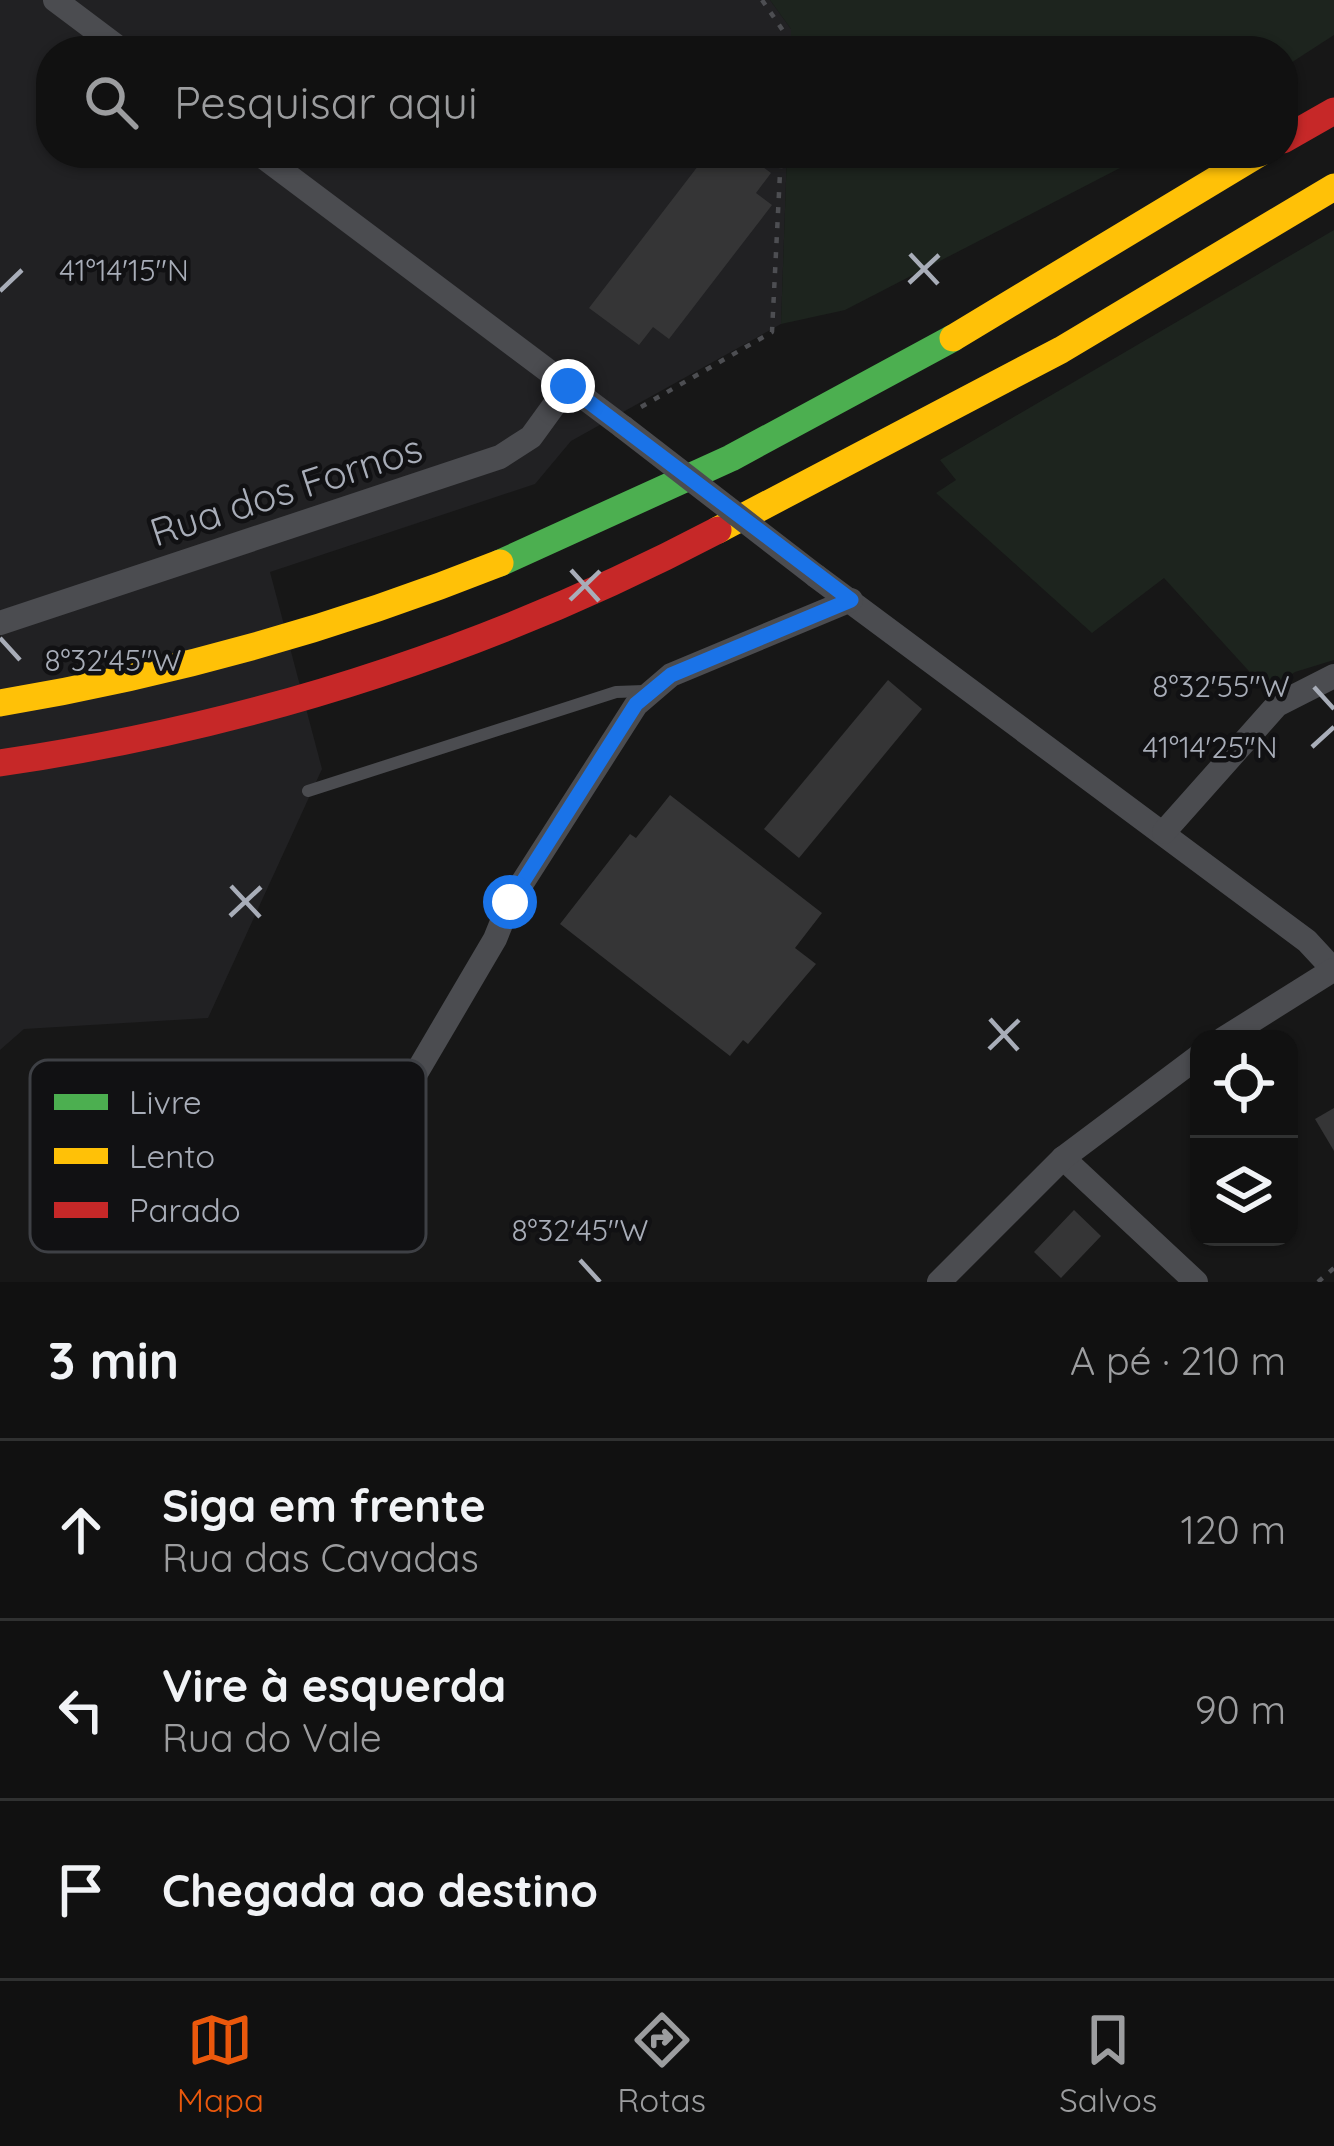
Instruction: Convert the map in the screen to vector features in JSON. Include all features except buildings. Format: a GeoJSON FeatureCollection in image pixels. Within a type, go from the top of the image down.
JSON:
{"type":"FeatureCollection","features":[{"type":"Feature","properties":{"kind":"highway"},"geometry":{"type":"LineString","coordinates":[[1298,131],[1334,111]]}},
{"type":"Feature","properties":{"kind":"highway"},"geometry":{"type":"LineString","coordinates":[[0,703],[56,695],[290,638],[574,532],[832,407],[1236,168]]}},
{"type":"Feature","properties":{"kind":"highway"},"geometry":{"type":"LineString","coordinates":[[0,763],[69,753],[320,697],[593,596],[957,407],[1334,187]]}},
{"type":"Feature","properties":{"kind":"street"},"geometry":{"type":"LineString","coordinates":[[55,0],[102,36]]}},
{"type":"Feature","properties":{"kind":"street"},"geometry":{"type":"LineString","coordinates":[[278,168],[816,576],[1164,832],[1307,941],[1334,970],[1237,1030]]}},
{"type":"Feature","properties":{"kind":"street","name":"Rua dos Fornos"},"geometry":{"type":"LineString","coordinates":[[0,622],[500,457],[531,437],[568,386]]}},
{"type":"Feature","properties":{"kind":"street"},"geometry":{"type":"LineString","coordinates":[[423,1060],[580,788],[636,704],[671,675],[851,600]]}},
{"type":"Feature","properties":{"kind":"street"},"geometry":{"type":"LineString","coordinates":[[1164,832],[1277,705],[1334,676]]}},
{"type":"Feature","properties":{"kind":"street"},"geometry":{"type":"LineString","coordinates":[[939,1282],[1063,1158],[1190,1063]]}},
{"type":"Feature","properties":{"kind":"street"},"geometry":{"type":"LineString","coordinates":[[1063,1158],[1196,1282]]}},
{"type":"Feature","properties":{"kind":"lane"},"geometry":{"type":"LineString","coordinates":[[308,790],[616,692],[651,691]]}},
{"type":"Feature","properties":{"kind":"path"},"geometry":{"type":"LineString","coordinates":[[762,0],[784,36]]}},
{"type":"Feature","properties":{"kind":"path"},"geometry":{"type":"LineString","coordinates":[[619,424],[772,332],[780,168]]}},
{"type":"Feature","properties":{"kind":"path"},"geometry":{"type":"LineString","coordinates":[[1318,1282],[1334,1268]]}},
{"type":"Feature","properties":{"kind":"shaded area"},"geometry":{"type":"Polygon","coordinates":[[[0,0],[770,0],[791,36],[36,36],[36,168],[786,168],[781,324],[571,441],[535,484],[270,572],[322,769],[208,1018],[24,1029],[0,1050],[0,0]]]}},
{"type":"Feature","properties":{"kind":"shaded area"},"geometry":{"type":"Polygon","coordinates":[[[770,0],[1334,0],[1334,35],[1298,58],[1298,36],[791,36],[770,0]]]}},
{"type":"Feature","properties":{"kind":"shaded area"},"geometry":{"type":"Polygon","coordinates":[[[786,168],[1120,168],[845,310],[781,324],[786,168]]]}},
{"type":"Feature","properties":{"kind":"shaded area"},"geometry":{"type":"Polygon","coordinates":[[[1334,230],[1334,660],[1295,672],[1268,692],[1164,578],[1092,633],[936,493],[956,480],[940,460],[1334,230]]]}},
{"type":"Feature","properties":{"kind":"traffic: fast"},"geometry":{"type":"LineString","coordinates":[[500,563],[731,458],[953,338]]}},
{"type":"Feature","properties":{"kind":"traffic: slow"},"geometry":{"type":"LineString","coordinates":[[953,338],[1235,168]]}},
{"type":"Feature","properties":{"kind":"traffic: slow"},"geometry":{"type":"LineString","coordinates":[[718,530],[1061,350],[1334,187]]}},
{"type":"Feature","properties":{"kind":"traffic: slow"},"geometry":{"type":"LineString","coordinates":[[0,703],[254,647],[500,563]]}},
{"type":"Feature","properties":{"kind":"traffic: jam"},"geometry":{"type":"LineString","coordinates":[[1298,131],[1334,111]]}},
{"type":"Feature","properties":{"kind":"traffic: jam"},"geometry":{"type":"LineString","coordinates":[[0,763],[187,728],[369,677],[546,611],[718,530]]}},
{"type":"Feature","properties":{"kind":"route"},"geometry":{"type":"LineString","coordinates":[[510,902],[636,704],[671,675],[851,600],[568,386]]}}]}
